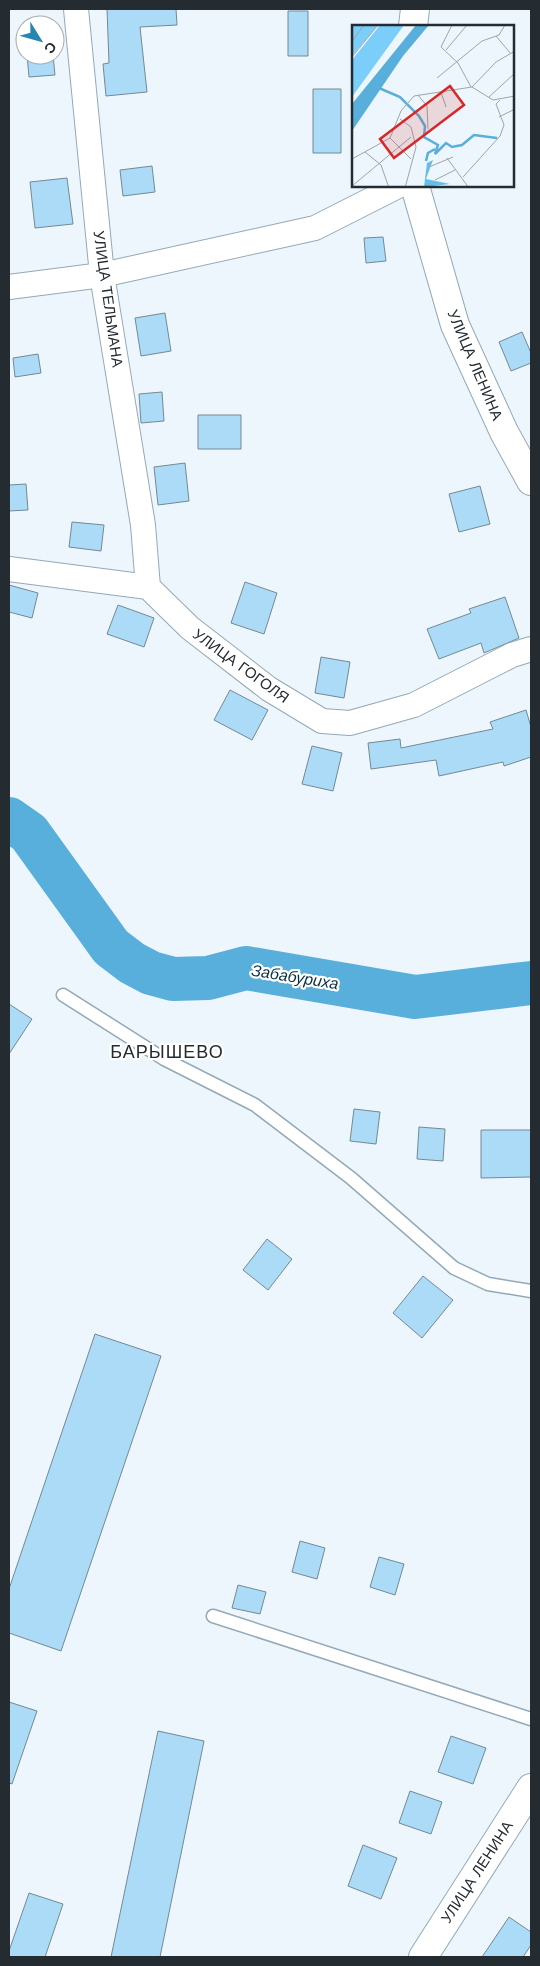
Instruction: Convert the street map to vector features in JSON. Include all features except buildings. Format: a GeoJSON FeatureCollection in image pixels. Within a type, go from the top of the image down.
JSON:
{"type":"FeatureCollection","features":[{"type":"Feature","properties":{"kind":"main road"},"geometry":{"type":"LineString","coordinates":[[413,25],[415,9]]}},
{"type":"Feature","properties":{"kind":"main road","name":"УЛИЦА ЛЕНИНА"},"geometry":{"type":"LineString","coordinates":[[416,188],[455,325],[504,432],[531,481]]}},
{"type":"Feature","properties":{"kind":"main road","name":"УЛИЦА ЛЕНИНА"},"geometry":{"type":"LineString","coordinates":[[423,1957],[531,1788]]}},
{"type":"Feature","properties":{"kind":"street","name":"УЛИЦА ТЕЛЬМАНА"},"geometry":{"type":"LineString","coordinates":[[76,9],[102,276],[143,525],[148,587]]}},
{"type":"Feature","properties":{"kind":"street"},"geometry":{"type":"LineString","coordinates":[[9,287],[102,276],[315,228],[394,188]]}},
{"type":"Feature","properties":{"kind":"street"},"geometry":{"type":"LineString","coordinates":[[9,569],[148,587]]}},
{"type":"Feature","properties":{"kind":"street","name":"УЛИЦА ГОГОЛЯ"},"geometry":{"type":"LineString","coordinates":[[148,587],[190,628],[269,689],[322,721],[350,723],[414,705],[512,655],[531,649]]}},
{"type":"Feature","properties":{"kind":"lane"},"geometry":{"type":"LineString","coordinates":[[63,995],[164,1059],[255,1105],[352,1178],[454,1268],[488,1284],[531,1291]]}},
{"type":"Feature","properties":{"kind":"lane"},"geometry":{"type":"LineString","coordinates":[[213,1616],[531,1719]]}},
{"type":"Feature","properties":{"kind":"waterway","name":"Забабуриха"},"geometry":{"type":"LineString","coordinates":[[9,819],[29,833],[111,947],[132,963],[151,973],[173,979],[208,978],[246,968],[415,997],[531,983]]}},
{"type":"Feature","properties":{"kind":"district","name":"БАРЫШЕВО"},"geometry":{"type":"Point","coordinates":[167,1051]}}]}
